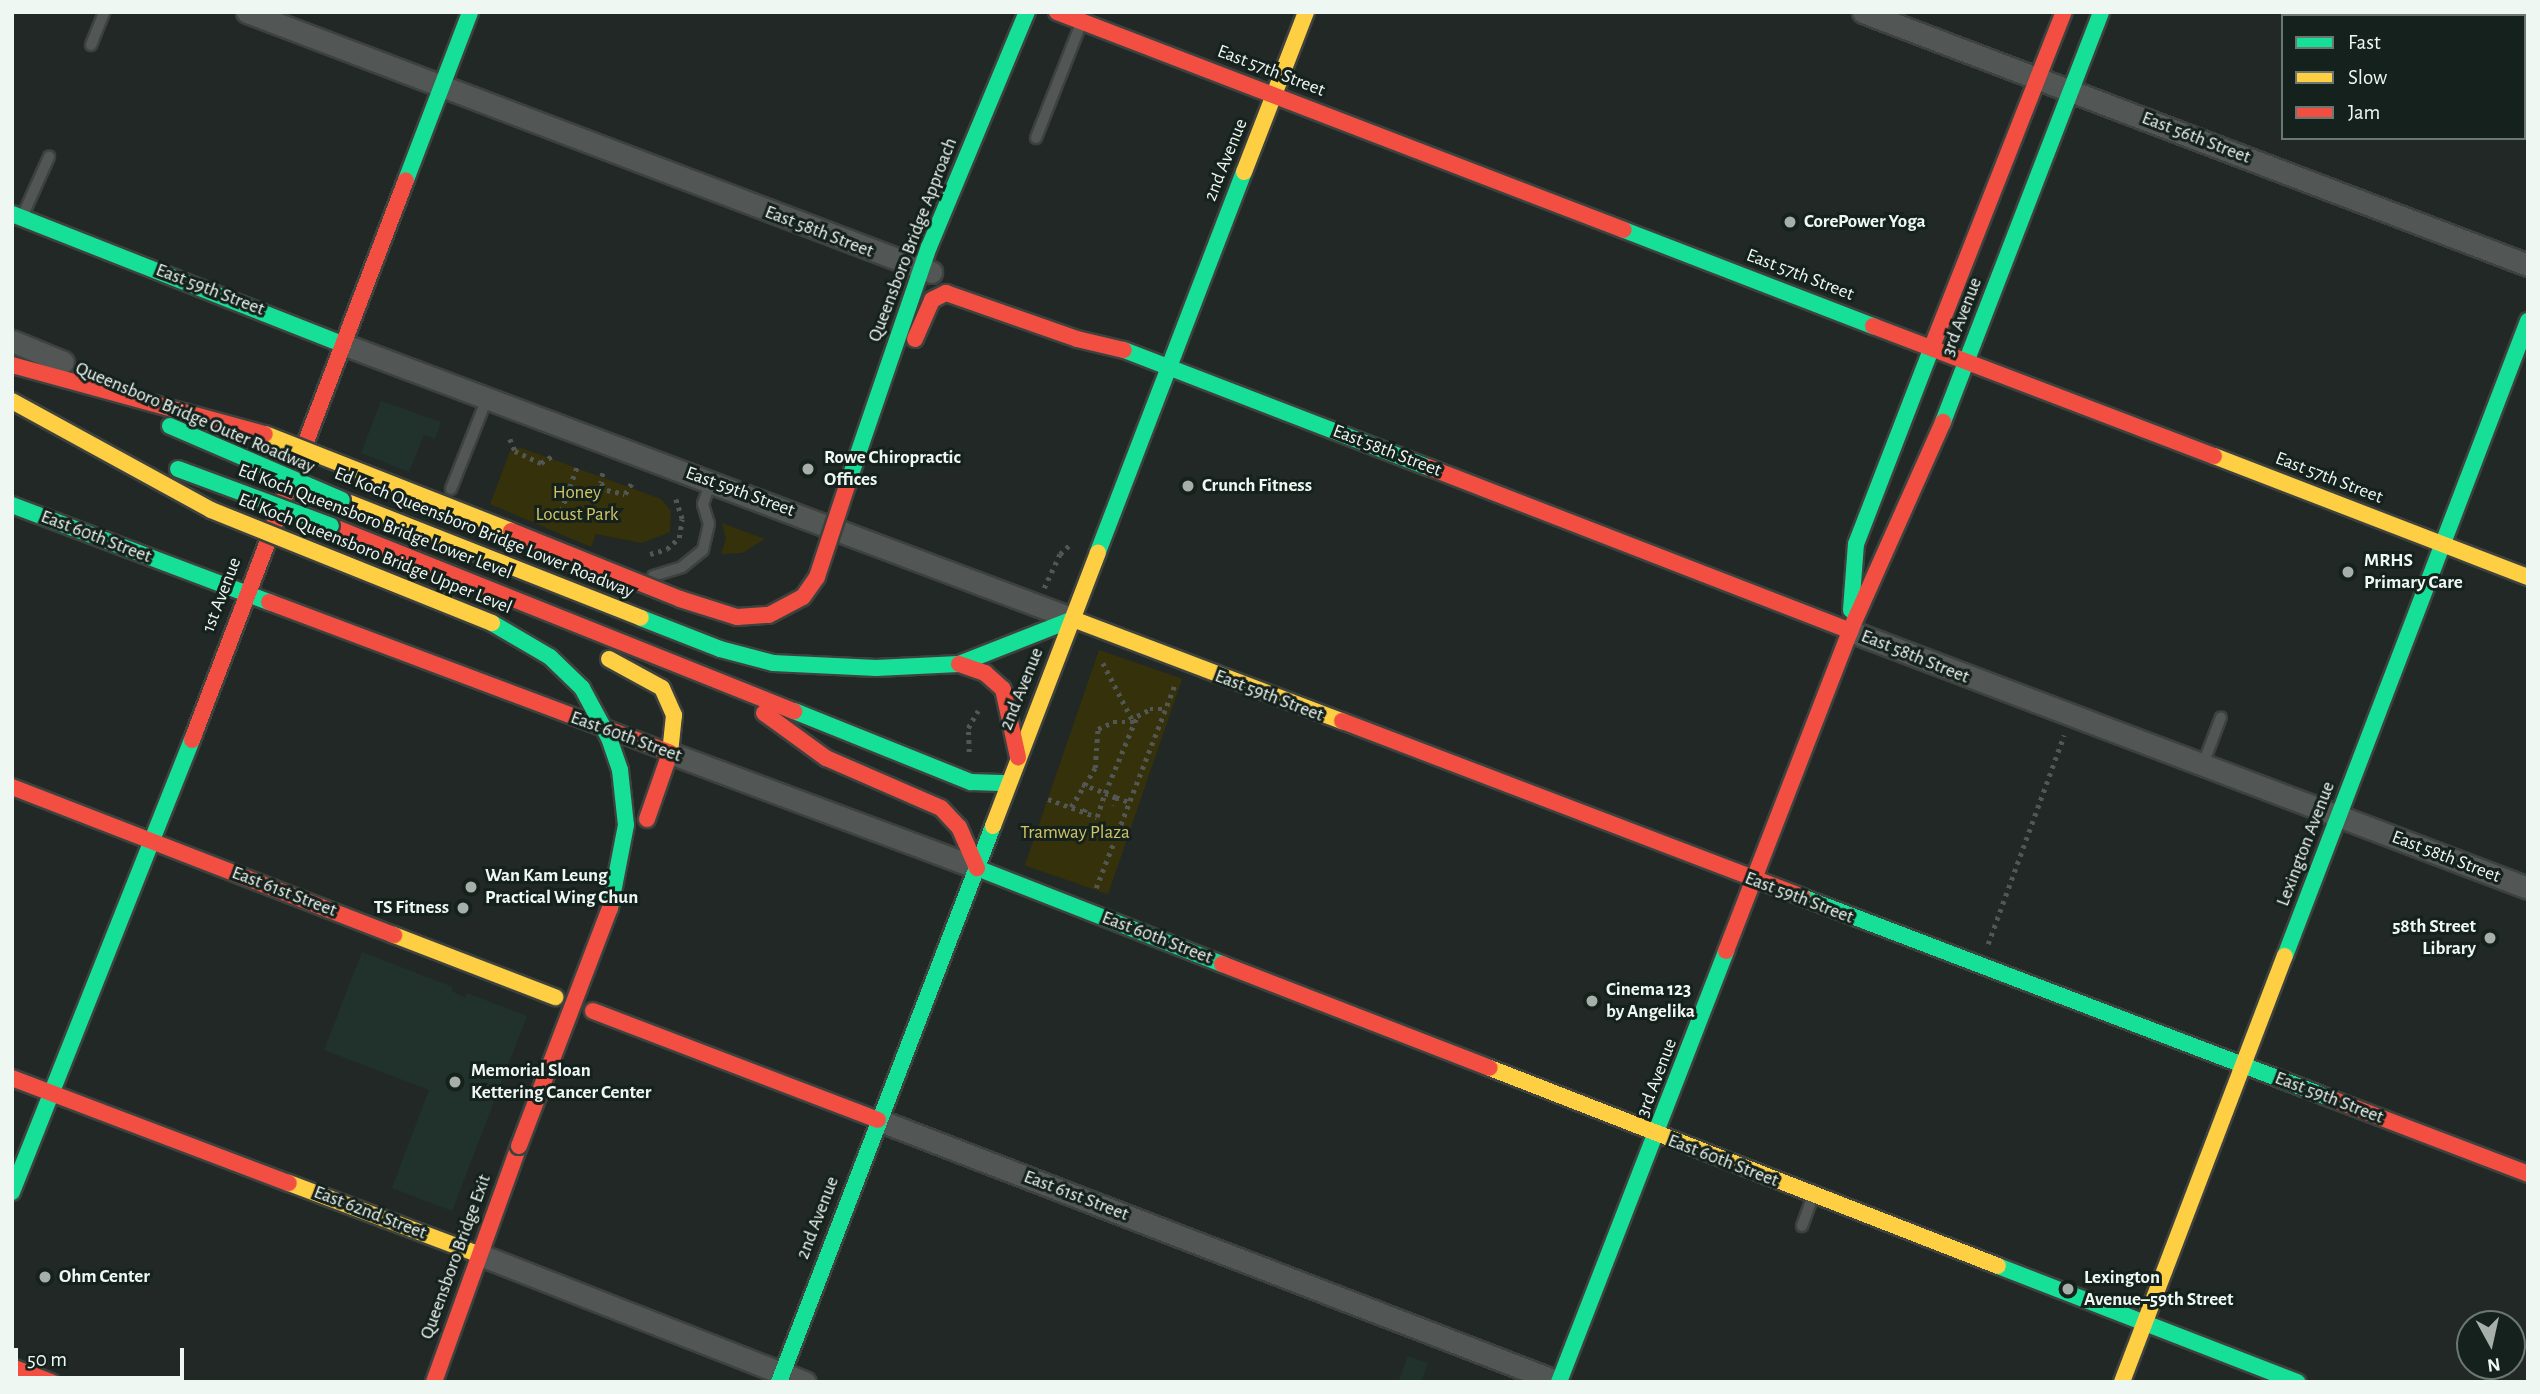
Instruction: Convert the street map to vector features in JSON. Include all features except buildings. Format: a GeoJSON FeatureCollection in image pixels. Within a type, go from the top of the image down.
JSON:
{"type":"FeatureCollection","features":[{"type":"Feature","properties":{"kind":"main road","name":"1st Avenue"},"geometry":{"type":"LineString","coordinates":[[12,1192],[153,841],[340,343],[470,12]]}},
{"type":"Feature","properties":{"kind":"main road","name":"Queensboro Bridge Approach"},"geometry":{"type":"LineString","coordinates":[[12,365],[261,432],[680,599],[737,617],[769,615],[803,597],[817,577],[921,269],[1027,12]]}},
{"type":"Feature","properties":{"kind":"main road","name":"East 57th Street"},"geometry":{"type":"LineString","coordinates":[[1057,12],[2528,576]]}},
{"type":"Feature","properties":{"kind":"main road","name":"2nd Avenue"},"geometry":{"type":"LineString","coordinates":[[780,1377],[1306,12]]}},
{"type":"Feature","properties":{"kind":"main road","name":"3rd Avenue"},"geometry":{"type":"LineString","coordinates":[[1850,631],[1856,544],[2035,78],[2064,12]]}},
{"type":"Feature","properties":{"kind":"main road","name":"3rd Avenue"},"geometry":{"type":"LineString","coordinates":[[1558,1382],[1658,1135],[1850,631],[1942,425],[2101,12]]}},
{"type":"Feature","properties":{"kind":"main road","name":"East 59th Street"},"geometry":{"type":"LineString","coordinates":[[17,216],[340,343]]}},
{"type":"Feature","properties":{"kind":"main road"},"geometry":{"type":"LineString","coordinates":[[870,416],[929,305],[941,293],[957,295],[1077,339],[1124,350]]}},
{"type":"Feature","properties":{"kind":"main road","name":"Lexington Avenue"},"geometry":{"type":"LineString","coordinates":[[2122,1382],[2528,321]]}},
{"type":"Feature","properties":{"kind":"main road","name":"East 58th Street"},"geometry":{"type":"LineString","coordinates":[[1124,350],[1850,631]]}},
{"type":"Feature","properties":{"kind":"main road","name":"Ed Koch Queensboro Bridge Lower Roadway"},"geometry":{"type":"LineString","coordinates":[[12,359],[345,491],[737,654],[810,666],[959,664]]}},
{"type":"Feature","properties":{"kind":"main road","name":"Ed Koch Queensboro Bridge Upper Level"},"geometry":{"type":"LineString","coordinates":[[12,401],[211,510],[498,626],[551,657],[582,688],[609,738],[620,770],[626,825],[622,859],[609,910],[519,1146]]}},
{"type":"Feature","properties":{"kind":"main road","name":"Ed Koch Queensboro Bridge Lower Level"},"geometry":{"type":"LineString","coordinates":[[12,407],[331,526],[722,679],[837,730],[971,782],[1008,783]]}},
{"type":"Feature","properties":{"kind":"main road"},"geometry":{"type":"LineString","coordinates":[[12,415],[539,630]]}},
{"type":"Feature","properties":{"kind":"main road"},"geometry":{"type":"LineString","coordinates":[[1881,477],[1942,425]]}},
{"type":"Feature","properties":{"kind":"main road","name":"East 60th Street"},"geometry":{"type":"LineString","coordinates":[[12,505],[244,595],[670,753]]}},
{"type":"Feature","properties":{"kind":"main road","name":"East 59th Street"},"geometry":{"type":"LineString","coordinates":[[1073,619],[2528,1174]]}},
{"type":"Feature","properties":{"kind":"main road"},"geometry":{"type":"LineString","coordinates":[[959,664],[1073,619]]}},
{"type":"Feature","properties":{"kind":"main road"},"geometry":{"type":"LineString","coordinates":[[590,651],[641,673],[662,688],[674,715],[670,753],[647,819]]}},
{"type":"Feature","properties":{"kind":"main road"},"geometry":{"type":"LineString","coordinates":[[959,664],[985,673],[1003,689],[1018,758]]}},
{"type":"Feature","properties":{"kind":"main road"},"geometry":{"type":"LineString","coordinates":[[722,679],[806,747],[941,808],[959,827],[977,868]]}},
{"type":"Feature","properties":{"kind":"main road","name":"East 61st Street"},"geometry":{"type":"LineString","coordinates":[[12,787],[555,997]]}},
{"type":"Feature","properties":{"kind":"main road","name":"East 60th Street"},"geometry":{"type":"LineString","coordinates":[[977,868],[2144,1325],[2297,1382]]}},
{"type":"Feature","properties":{"kind":"main road","name":"East 61st Street"},"geometry":{"type":"LineString","coordinates":[[593,1012],[878,1120]]}},
{"type":"Feature","properties":{"kind":"main road","name":"East 62nd Street"},"geometry":{"type":"LineString","coordinates":[[12,1078],[478,1254]]}},
{"type":"Feature","properties":{"kind":"main road","name":"Queensboro Bridge Exit"},"geometry":{"type":"LineString","coordinates":[[434,1382],[519,1146]]}},
{"type":"Feature","properties":{"kind":"main road"},"geometry":{"type":"LineString","coordinates":[[12,1367],[51,1382]]}},
{"type":"Feature","properties":{"kind":"street","name":"East 58th Street"},"geometry":{"type":"LineString","coordinates":[[247,12],[1067,323],[1124,350]]}},
{"type":"Feature","properties":{"kind":"street","name":"East 56th Street"},"geometry":{"type":"LineString","coordinates":[[1863,12],[2528,265]]}},
{"type":"Feature","properties":{"kind":"street","name":"Queensboro Bridge Outer Roadway"},"geometry":{"type":"LineString","coordinates":[[12,341],[345,491],[564,564]]}},
{"type":"Feature","properties":{"kind":"street","name":"East 59th Street"},"geometry":{"type":"LineString","coordinates":[[340,343],[485,401],[711,481],[1073,619]]}},
{"type":"Feature","properties":{"kind":"street","name":"East 58th Street"},"geometry":{"type":"LineString","coordinates":[[1850,631],[2071,718],[2528,888]]}},
{"type":"Feature","properties":{"kind":"street","name":"East 60th Street"},"geometry":{"type":"LineString","coordinates":[[670,753],[977,868]]}},
{"type":"Feature","properties":{"kind":"street","name":"East 61st Street"},"geometry":{"type":"LineString","coordinates":[[878,1120],[1558,1382]]}},
{"type":"Feature","properties":{"kind":"street","name":"East 62nd Street"},"geometry":{"type":"LineString","coordinates":[[478,1254],[780,1377],[804,1382]]}},
{"type":"Feature","properties":{"kind":"lane"},"geometry":{"type":"LineString","coordinates":[[91,45],[104,12]]}},
{"type":"Feature","properties":{"kind":"lane"},"geometry":{"type":"LineString","coordinates":[[1037,138],[1082,22]]}},
{"type":"Feature","properties":{"kind":"lane"},"geometry":{"type":"LineString","coordinates":[[17,216],[49,157]]}},
{"type":"Feature","properties":{"kind":"lane"},"geometry":{"type":"LineString","coordinates":[[451,489],[485,401]]}},
{"type":"Feature","properties":{"kind":"lane","name":"Queensboro Bridge Outer Roadway"},"geometry":{"type":"LineString","coordinates":[[564,564],[626,577],[659,575],[690,562],[707,542],[709,524],[703,504],[711,481]]}},
{"type":"Feature","properties":{"kind":"lane"},"geometry":{"type":"LineString","coordinates":[[2202,767],[2221,717]]}},
{"type":"Feature","properties":{"kind":"lane"},"geometry":{"type":"LineString","coordinates":[[1802,1226],[1813,1196]]}},
{"type":"Feature","properties":{"kind":"path"},"geometry":{"type":"LineString","coordinates":[[510,439],[515,451],[541,463],[554,455]]}},
{"type":"Feature","properties":{"kind":"path"},"geometry":{"type":"LineString","coordinates":[[558,520],[579,464]]}},
{"type":"Feature","properties":{"kind":"path"},"geometry":{"type":"LineString","coordinates":[[603,472],[601,483],[607,490],[625,494],[632,483]]}},
{"type":"Feature","properties":{"kind":"path"},"geometry":{"type":"LineString","coordinates":[[641,555],[667,549],[679,538],[682,519],[675,498]]}},
{"type":"Feature","properties":{"kind":"path"},"geometry":{"type":"LineString","coordinates":[[1103,663],[1134,722]]}},
{"type":"Feature","properties":{"kind":"path"},"geometry":{"type":"LineString","coordinates":[[1096,889],[1175,683]]}},
{"type":"Feature","properties":{"kind":"path","name":"2nd Avenue"},"geometry":{"type":"LineString","coordinates":[[969,753],[971,721],[986,705]]}},
{"type":"Feature","properties":{"kind":"path"},"geometry":{"type":"LineString","coordinates":[[1048,799],[1097,817],[1134,722],[1144,710],[1165,709]]}},
{"type":"Feature","properties":{"kind":"path"},"geometry":{"type":"LineString","coordinates":[[1980,966],[2071,718]]}},
{"type":"Feature","properties":{"kind":"path"},"geometry":{"type":"LineString","coordinates":[[1071,807],[1095,768],[1098,729],[1113,722],[1134,722]]}},
{"type":"Feature","properties":{"kind":"path"},"geometry":{"type":"LineString","coordinates":[[1083,784],[1129,802]]}},
{"type":"Feature","properties":{"kind":"path"},"geometry":{"type":"LineString","coordinates":[[1113,806],[1116,797]]}},
{"type":"Feature","properties":{"kind":"path"},"geometry":{"type":"LineString","coordinates":[[1084,812],[1087,805]]}},
{"type":"Feature","properties":{"kind":"shaded area"},"geometry":{"type":"Polygon","coordinates":[[[381,401],[441,422],[435,439],[424,435],[409,472],[361,453],[381,401]]]}},
{"type":"Feature","properties":{"kind":"shaded area","name":"Memorial Sloan Kettering Cancer Center"},"geometry":{"type":"Polygon","coordinates":[[[362,952],[453,987],[452,991],[465,998],[467,993],[527,1016],[452,1211],[392,1188],[429,1090],[324,1050],[362,952]]]}},
{"type":"Feature","properties":{"kind":"shaded area"},"geometry":{"type":"Polygon","coordinates":[[[1408,1356],[1428,1363],[1421,1382],[1398,1382],[1408,1356]]]}},
{"type":"Feature","properties":{"kind":"green space","name":"Honey Locust Park"},"geometry":{"type":"Polygon","coordinates":[[[519,447],[661,499],[671,511],[670,532],[642,543],[596,534],[591,547],[490,504],[510,451],[519,447]]]}},
{"type":"Feature","properties":{"kind":"green space"},"geometry":{"type":"Polygon","coordinates":[[[722,523],[765,539],[742,553],[721,554],[726,539],[722,523]]]}},
{"type":"Feature","properties":{"kind":"green space","name":"Tramway Plaza"},"geometry":{"type":"Polygon","coordinates":[[[1099,650],[1182,679],[1108,894],[1025,866],[1099,650]]]}},
{"type":"Feature","properties":{"kind":"traffic: fast"},"geometry":{"type":"LineString","coordinates":[[406,180],[470,12]]}},
{"type":"Feature","properties":{"kind":"traffic: fast"},"geometry":{"type":"LineString","coordinates":[[847,486],[929,247],[1027,12]]}},
{"type":"Feature","properties":{"kind":"traffic: fast"},"geometry":{"type":"LineString","coordinates":[[1943,422],[2101,12]]}},
{"type":"Feature","properties":{"kind":"traffic: fast"},"geometry":{"type":"LineString","coordinates":[[1098,552],[1244,172]]}},
{"type":"Feature","properties":{"kind":"traffic: fast"},"geometry":{"type":"LineString","coordinates":[[12,214],[340,343]]}},
{"type":"Feature","properties":{"kind":"traffic: fast"},"geometry":{"type":"LineString","coordinates":[[1624,230],[1873,326]]}},
{"type":"Feature","properties":{"kind":"traffic: fast"},"geometry":{"type":"LineString","coordinates":[[2285,956],[2528,321]]}},
{"type":"Feature","properties":{"kind":"traffic: fast"},"geometry":{"type":"LineString","coordinates":[[1851,610],[1856,544],[1933,344]]}},
{"type":"Feature","properties":{"kind":"traffic: fast"},"geometry":{"type":"LineString","coordinates":[[1124,350],[1428,467]]}},
{"type":"Feature","properties":{"kind":"traffic: fast"},"geometry":{"type":"LineString","coordinates":[[170,426],[342,500]]}},
{"type":"Feature","properties":{"kind":"traffic: fast"},"geometry":{"type":"LineString","coordinates":[[178,469],[331,526]]}},
{"type":"Feature","properties":{"kind":"traffic: fast"},"geometry":{"type":"LineString","coordinates":[[12,505],[269,602]]}},
{"type":"Feature","properties":{"kind":"traffic: fast"},"geometry":{"type":"LineString","coordinates":[[641,618],[720,649],[773,663],[876,668],[959,664],[1073,619]]}},
{"type":"Feature","properties":{"kind":"traffic: fast"},"geometry":{"type":"LineString","coordinates":[[492,623],[550,657],[582,688],[609,738],[620,770],[626,825],[610,908]]}},
{"type":"Feature","properties":{"kind":"traffic: fast"},"geometry":{"type":"LineString","coordinates":[[794,711],[971,782],[1008,783]]}},
{"type":"Feature","properties":{"kind":"traffic: fast"},"geometry":{"type":"LineString","coordinates":[[12,1192],[192,740]]}},
{"type":"Feature","properties":{"kind":"traffic: fast"},"geometry":{"type":"LineString","coordinates":[[779,1382],[993,826]]}},
{"type":"Feature","properties":{"kind":"traffic: fast"},"geometry":{"type":"LineString","coordinates":[[977,868],[1222,964]]}},
{"type":"Feature","properties":{"kind":"traffic: fast"},"geometry":{"type":"LineString","coordinates":[[1802,897],[2332,1099]]}},
{"type":"Feature","properties":{"kind":"traffic: fast"},"geometry":{"type":"LineString","coordinates":[[1559,1382],[1726,951]]}},
{"type":"Feature","properties":{"kind":"traffic: fast"},"geometry":{"type":"LineString","coordinates":[[1998,1266],[2297,1382]]}},
{"type":"Feature","properties":{"kind":"traffic: slow"},"geometry":{"type":"LineString","coordinates":[[1244,172],[1306,12]]}},
{"type":"Feature","properties":{"kind":"traffic: slow"},"geometry":{"type":"LineString","coordinates":[[12,401],[211,510],[492,623]]}},
{"type":"Feature","properties":{"kind":"traffic: slow"},"geometry":{"type":"LineString","coordinates":[[265,434],[511,531]]}},
{"type":"Feature","properties":{"kind":"traffic: slow"},"geometry":{"type":"LineString","coordinates":[[2214,456],[2528,577]]}},
{"type":"Feature","properties":{"kind":"traffic: slow"},"geometry":{"type":"LineString","coordinates":[[342,500],[641,618]]}},
{"type":"Feature","properties":{"kind":"traffic: slow"},"geometry":{"type":"LineString","coordinates":[[993,826],[1098,552]]}},
{"type":"Feature","properties":{"kind":"traffic: slow"},"geometry":{"type":"LineString","coordinates":[[1073,619],[1342,721]]}},
{"type":"Feature","properties":{"kind":"traffic: slow"},"geometry":{"type":"LineString","coordinates":[[609,659],[662,688],[674,715],[670,753]]}},
{"type":"Feature","properties":{"kind":"traffic: slow"},"geometry":{"type":"LineString","coordinates":[[394,935],[555,997]]}},
{"type":"Feature","properties":{"kind":"traffic: slow"},"geometry":{"type":"LineString","coordinates":[[2122,1382],[2285,956]]}},
{"type":"Feature","properties":{"kind":"traffic: slow"},"geometry":{"type":"LineString","coordinates":[[1490,1068],[1998,1266]]}},
{"type":"Feature","properties":{"kind":"traffic: slow"},"geometry":{"type":"LineString","coordinates":[[289,1183],[478,1254]]}},
{"type":"Feature","properties":{"kind":"traffic: jam"},"geometry":{"type":"LineString","coordinates":[[1057,12],[1624,230]]}},
{"type":"Feature","properties":{"kind":"traffic: jam"},"geometry":{"type":"LineString","coordinates":[[1933,344],[2064,12]]}},
{"type":"Feature","properties":{"kind":"traffic: jam"},"geometry":{"type":"LineString","coordinates":[[192,740],[406,180]]}},
{"type":"Feature","properties":{"kind":"traffic: jam"},"geometry":{"type":"LineString","coordinates":[[915,339],[932,300],[946,293],[1077,339],[1124,350]]}},
{"type":"Feature","properties":{"kind":"traffic: jam"},"geometry":{"type":"LineString","coordinates":[[1873,326],[2214,456]]}},
{"type":"Feature","properties":{"kind":"traffic: jam"},"geometry":{"type":"LineString","coordinates":[[12,365],[265,434]]}},
{"type":"Feature","properties":{"kind":"traffic: jam"},"geometry":{"type":"LineString","coordinates":[[1726,951],[1850,631],[1943,422]]}},
{"type":"Feature","properties":{"kind":"traffic: jam"},"geometry":{"type":"LineString","coordinates":[[1428,467],[1850,631]]}},
{"type":"Feature","properties":{"kind":"traffic: jam"},"geometry":{"type":"LineString","coordinates":[[511,531],[680,599],[737,617],[769,615],[803,597],[817,577],[847,486]]}},
{"type":"Feature","properties":{"kind":"traffic: jam"},"geometry":{"type":"LineString","coordinates":[[331,526],[794,711]]}},
{"type":"Feature","properties":{"kind":"traffic: jam"},"geometry":{"type":"LineString","coordinates":[[269,602],[670,753],[647,819]]}},
{"type":"Feature","properties":{"kind":"traffic: jam"},"geometry":{"type":"LineString","coordinates":[[959,664],[985,673],[1003,689],[1018,757]]}},
{"type":"Feature","properties":{"kind":"traffic: jam"},"geometry":{"type":"LineString","coordinates":[[764,713],[826,758],[941,808],[959,827],[977,868]]}},
{"type":"Feature","properties":{"kind":"traffic: jam"},"geometry":{"type":"LineString","coordinates":[[1342,721],[1802,897]]}},
{"type":"Feature","properties":{"kind":"traffic: jam"},"geometry":{"type":"LineString","coordinates":[[12,787],[394,935]]}},
{"type":"Feature","properties":{"kind":"traffic: jam"},"geometry":{"type":"LineString","coordinates":[[519,1146],[610,908]]}},
{"type":"Feature","properties":{"kind":"traffic: jam"},"geometry":{"type":"LineString","coordinates":[[1222,964],[1490,1068]]}},
{"type":"Feature","properties":{"kind":"traffic: jam"},"geometry":{"type":"LineString","coordinates":[[593,1011],[878,1120]]}},
{"type":"Feature","properties":{"kind":"traffic: jam"},"geometry":{"type":"LineString","coordinates":[[12,1078],[289,1183]]}},
{"type":"Feature","properties":{"kind":"traffic: jam"},"geometry":{"type":"LineString","coordinates":[[2332,1099],[2528,1174]]}},
{"type":"Feature","properties":{"kind":"traffic: jam"},"geometry":{"type":"LineString","coordinates":[[434,1382],[519,1146]]}},
{"type":"Feature","properties":{"kind":"traffic: jam"},"geometry":{"type":"LineString","coordinates":[[12,1367],[51,1382]]}},
{"type":"Feature","properties":{"kind":"place","name":"CorePower Yoga"},"geometry":{"type":"Point","coordinates":[1790,222]}},
{"type":"Feature","properties":{"kind":"place","name":"Rowe Chiropractic Offices"},"geometry":{"type":"Point","coordinates":[808,469]}},
{"type":"Feature","properties":{"kind":"place","name":"Crunch Fitness"},"geometry":{"type":"Point","coordinates":[1188,486]}},
{"type":"Feature","properties":{"kind":"place","name":"MRHS Primary Care"},"geometry":{"type":"Point","coordinates":[2348,572]}},
{"type":"Feature","properties":{"kind":"place","name":"Wan Kam Leung Practical Wing Chun"},"geometry":{"type":"Point","coordinates":[471,887]}},
{"type":"Feature","properties":{"kind":"place","name":"TS Fitness"},"geometry":{"type":"Point","coordinates":[463,908]}},
{"type":"Feature","properties":{"kind":"place","name":"58th Street Library"},"geometry":{"type":"Point","coordinates":[2490,938]}},
{"type":"Feature","properties":{"kind":"place","name":"Cinema 123 by Angelika"},"geometry":{"type":"Point","coordinates":[1592,1001]}},
{"type":"Feature","properties":{"kind":"place","name":"Memorial Sloan Kettering Cancer Center"},"geometry":{"type":"Point","coordinates":[455,1082]}},
{"type":"Feature","properties":{"kind":"place","name":"Ohm Center"},"geometry":{"type":"Point","coordinates":[45,1277]}},
{"type":"Feature","properties":{"kind":"place","name":"Lexington Avenue–59th Street"},"geometry":{"type":"Point","coordinates":[2068,1289]}}]}
